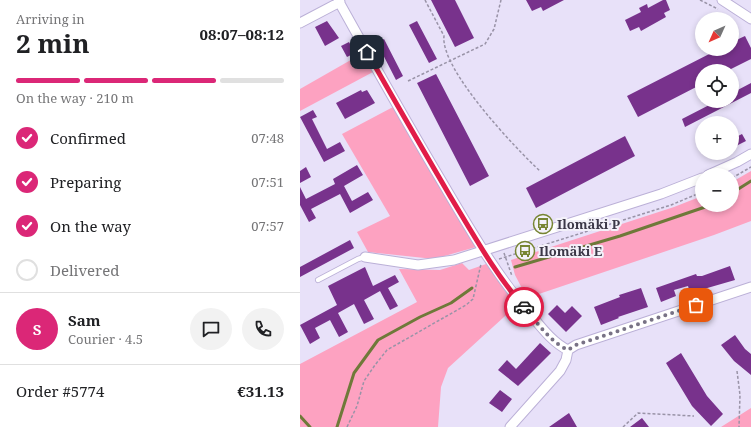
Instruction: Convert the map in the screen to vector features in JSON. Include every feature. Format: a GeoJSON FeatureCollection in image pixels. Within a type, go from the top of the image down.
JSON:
{"type":"FeatureCollection","features":[{"type":"Feature","properties":{"kind":"street"},"geometry":{"type":"LineString","coordinates":[[722,0],[751,19]]}},
{"type":"Feature","properties":{"kind":"street"},"geometry":{"type":"LineString","coordinates":[[300,23],[339,1],[405,120],[483,252],[513,295],[543,329],[558,344],[568,350]]}},
{"type":"Feature","properties":{"kind":"street"},"geometry":{"type":"LineString","coordinates":[[724,168],[751,154]]}},
{"type":"Feature","properties":{"kind":"street"},"geometry":{"type":"LineString","coordinates":[[365,257],[418,265],[454,260],[661,194],[695,181]]}},
{"type":"Feature","properties":{"kind":"street"},"geometry":{"type":"LineString","coordinates":[[510,427],[560,371],[566,360],[568,350],[576,345],[751,288]]}},
{"type":"Feature","properties":{"kind":"lane"},"geometry":{"type":"LineString","coordinates":[[318,280],[358,259],[365,257]]}},
{"type":"Feature","properties":{"kind":"path"},"geometry":{"type":"LineString","coordinates":[[426,0],[444,36],[443,42],[451,61],[465,84],[491,121],[521,154],[540,171]]}},
{"type":"Feature","properties":{"kind":"path"},"geometry":{"type":"LineString","coordinates":[[408,81],[485,44],[494,29],[501,0]]}},
{"type":"Feature","properties":{"kind":"path"},"geometry":{"type":"LineString","coordinates":[[739,174],[751,167]]}},
{"type":"Feature","properties":{"kind":"path"},"geometry":{"type":"LineString","coordinates":[[490,262],[671,205],[695,195]]}},
{"type":"Feature","properties":{"kind":"path"},"geometry":{"type":"LineString","coordinates":[[347,427],[357,406],[364,381],[375,364],[387,350],[474,299],[483,252]]}},
{"type":"Feature","properties":{"kind":"path"},"geometry":{"type":"LineString","coordinates":[[737,371],[740,395],[740,427]]}},
{"type":"Feature","properties":{"kind":"path"},"geometry":{"type":"LineString","coordinates":[[623,427],[638,413],[694,416]]}},
{"type":"Feature","properties":{"kind":"shaded area"},"geometry":{"type":"Polygon","coordinates":[[[363,53],[373,72],[300,111],[300,89],[363,53]]]}},
{"type":"Feature","properties":{"kind":"shaded area"},"geometry":{"type":"Polygon","coordinates":[[[393,107],[476,247],[434,259],[368,252],[357,232],[390,216],[342,134],[393,107]]]}},
{"type":"Feature","properties":{"kind":"shaded area"},"geometry":{"type":"Polygon","coordinates":[[[751,171],[751,221],[714,235],[527,298],[515,275],[511,260],[695,199],[695,212],[739,212],[739,178],[751,171]]]}},
{"type":"Feature","properties":{"kind":"shaded area"},"geometry":{"type":"Polygon","coordinates":[[[462,263],[469,270],[486,264],[516,306],[448,368],[441,387],[438,427],[300,427],[300,364],[417,302],[399,269],[440,270],[462,263]]]}},
{"type":"Feature","properties":{"kind":"shaded area"},"geometry":{"type":"Polygon","coordinates":[[[751,408],[751,427],[721,427],[751,408]]]}},
{"type":"Feature","properties":{"kind":"building"},"geometry":{"type":"Polygon","coordinates":[[[431,0],[455,0],[474,38],[455,47],[431,0]]]}},
{"type":"Feature","properties":{"kind":"building"},"geometry":{"type":"Polygon","coordinates":[[[526,0],[564,0],[543,11],[541,7],[532,11],[526,0]]]}},
{"type":"Feature","properties":{"kind":"building"},"geometry":{"type":"Polygon","coordinates":[[[663,0],[666,0],[670,10],[664,13],[666,17],[641,31],[639,27],[630,31],[625,20],[641,12],[639,8],[647,4],[648,8],[663,0]]]}},
{"type":"Feature","properties":{"kind":"building"},"geometry":{"type":"Polygon","coordinates":[[[327,21],[339,38],[325,46],[315,27],[327,21]]]}},
{"type":"Feature","properties":{"kind":"building"},"geometry":{"type":"Polygon","coordinates":[[[417,21],[437,59],[429,63],[409,25],[417,21]]]}},
{"type":"Feature","properties":{"kind":"building"},"geometry":{"type":"Polygon","coordinates":[[[745,36],[751,48],[751,59],[739,65],[695,64],[695,88],[638,117],[627,96],[705,56],[739,56],[739,39],[745,36]]]}},
{"type":"Feature","properties":{"kind":"building"},"geometry":{"type":"Polygon","coordinates":[[[384,39],[403,76],[396,80],[377,43],[384,39]]]}},
{"type":"Feature","properties":{"kind":"building"},"geometry":{"type":"Polygon","coordinates":[[[349,42],[355,53],[347,57],[341,46],[349,42]]]}},
{"type":"Feature","properties":{"kind":"building"},"geometry":{"type":"Polygon","coordinates":[[[436,74],[489,176],[470,186],[417,83],[436,74]]]}},
{"type":"Feature","properties":{"kind":"building"},"geometry":{"type":"Polygon","coordinates":[[[751,83],[751,93],[739,99],[739,89],[751,83]]]}},
{"type":"Feature","properties":{"kind":"building"},"geometry":{"type":"Polygon","coordinates":[[[361,90],[362,92],[367,90],[375,103],[345,119],[336,103],[361,90]]]}},
{"type":"Feature","properties":{"kind":"building"},"geometry":{"type":"Polygon","coordinates":[[[703,108],[722,108],[706,116],[695,116],[695,122],[685,127],[682,119],[703,108]]]}},
{"type":"Feature","properties":{"kind":"building"},"geometry":{"type":"Polygon","coordinates":[[[313,110],[317,117],[312,119],[327,149],[340,142],[345,151],[324,162],[300,117],[313,110]]]}},
{"type":"Feature","properties":{"kind":"building"},"geometry":{"type":"Polygon","coordinates":[[[742,134],[746,141],[739,144],[739,136],[742,134]]]}},
{"type":"Feature","properties":{"kind":"building"},"geometry":{"type":"Polygon","coordinates":[[[625,136],[635,156],[536,208],[526,188],[625,136]]]}},
{"type":"Feature","properties":{"kind":"building"},"geometry":{"type":"Polygon","coordinates":[[[357,165],[363,175],[344,186],[352,201],[368,192],[373,200],[350,213],[340,194],[311,209],[316,218],[309,222],[300,205],[300,187],[306,199],[335,184],[333,179],[357,165]]]}},
{"type":"Feature","properties":{"kind":"building"},"geometry":{"type":"Polygon","coordinates":[[[306,167],[311,177],[300,183],[300,171],[306,167]]]}},
{"type":"Feature","properties":{"kind":"building"},"geometry":{"type":"Polygon","coordinates":[[[350,240],[354,248],[300,277],[300,267],[350,240]]]}},
{"type":"Feature","properties":{"kind":"building"},"geometry":{"type":"Polygon","coordinates":[[[730,266],[735,280],[690,293],[688,286],[674,290],[676,296],[661,302],[656,288],[696,274],[697,276],[702,276],[730,266]]]}},
{"type":"Feature","properties":{"kind":"building"},"geometry":{"type":"Polygon","coordinates":[[[365,267],[373,286],[395,275],[399,282],[388,288],[398,306],[390,310],[380,291],[364,300],[374,319],[364,324],[354,304],[338,313],[348,332],[339,337],[330,320],[315,328],[320,338],[310,344],[300,325],[337,305],[328,286],[365,267]]]}},
{"type":"Feature","properties":{"kind":"building"},"geometry":{"type":"Polygon","coordinates":[[[641,288],[648,307],[618,317],[619,318],[601,325],[594,307],[620,297],[619,295],[641,288]]]}},
{"type":"Feature","properties":{"kind":"building"},"geometry":{"type":"Polygon","coordinates":[[[557,305],[565,313],[572,306],[582,316],[566,332],[548,314],[557,305]]]}},
{"type":"Feature","properties":{"kind":"building"},"geometry":{"type":"Polygon","coordinates":[[[735,335],[745,349],[751,354],[751,375],[734,361],[721,345],[735,335]]]}},
{"type":"Feature","properties":{"kind":"building"},"geometry":{"type":"Polygon","coordinates":[[[540,343],[551,353],[518,386],[498,370],[507,360],[516,369],[540,343]]]}},
{"type":"Feature","properties":{"kind":"building"},"geometry":{"type":"Polygon","coordinates":[[[681,353],[707,396],[723,414],[711,426],[692,406],[666,363],[681,353]]]}},
{"type":"Feature","properties":{"kind":"building"},"geometry":{"type":"Polygon","coordinates":[[[500,390],[512,399],[502,412],[489,403],[500,390]]]}},
{"type":"Feature","properties":{"kind":"building"},"geometry":{"type":"Polygon","coordinates":[[[569,413],[577,427],[549,427],[569,413]]]}},
{"type":"Feature","properties":{"kind":"building"},"geometry":{"type":"Polygon","coordinates":[[[642,418],[649,427],[630,427],[642,418]]]}},
{"type":"Feature","properties":{"kind":"waterway"},"geometry":{"type":"LineString","coordinates":[[739,189],[751,181]]}},
{"type":"Feature","properties":{"kind":"waterway"},"geometry":{"type":"LineString","coordinates":[[515,267],[620,236],[695,210]]}},
{"type":"Feature","properties":{"kind":"waterway"},"geometry":{"type":"LineString","coordinates":[[337,427],[354,373],[378,340],[420,317],[451,303],[472,288]]}},
{"type":"Feature","properties":{"kind":"waterway"},"geometry":{"type":"LineString","coordinates":[[300,416],[310,427]]}},
{"type":"Feature","properties":{"kind":"way so far"},"geometry":{"type":"LineString","coordinates":[[524,307],[558,344],[568,350],[576,345],[640,325],[696,305]]}},
{"type":"Feature","properties":{"kind":"place","name":"Ilomäki P"},"geometry":{"type":"Point","coordinates":[543,224]}},
{"type":"Feature","properties":{"kind":"place","name":"Ilomäki E"},"geometry":{"type":"Point","coordinates":[525,251]}},
{"type":"Feature","properties":{"kind":"route"},"geometry":{"type":"LineString","coordinates":[[367,52],[405,120],[483,252],[513,295],[524,307]]}}]}
